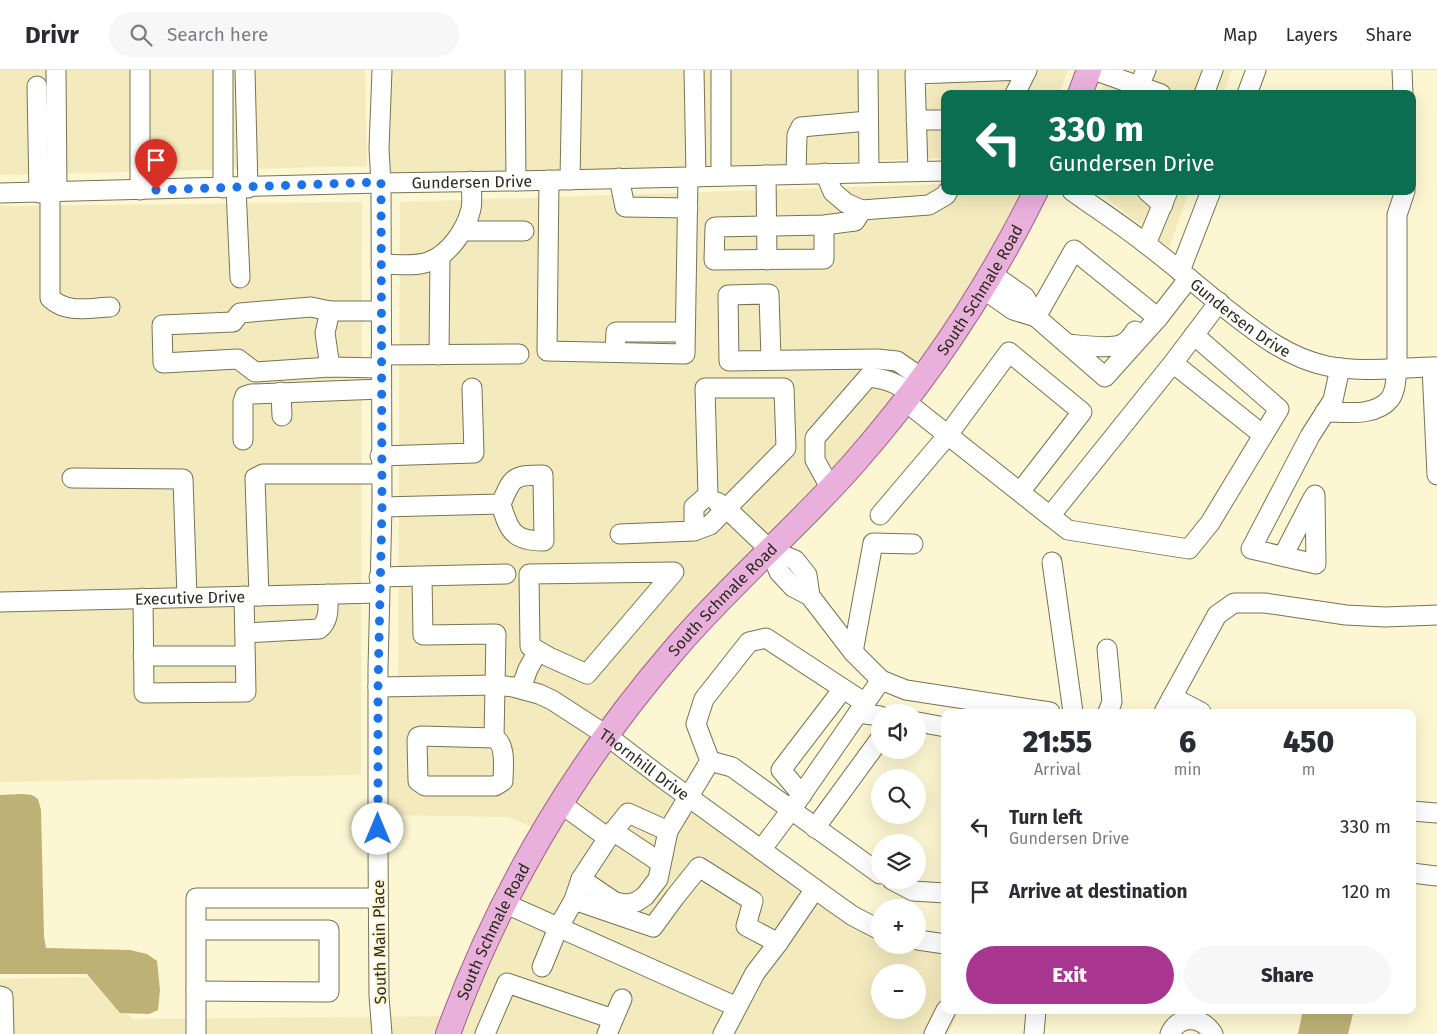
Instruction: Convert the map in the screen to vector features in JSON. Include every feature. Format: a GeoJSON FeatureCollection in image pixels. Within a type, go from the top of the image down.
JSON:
{"type":"FeatureCollection","features":[{"type":"Feature","properties":{"kind":"main road"},"geometry":{"type":"LineString","coordinates":[[1082,90],[1089,70]]}},
{"type":"Feature","properties":{"kind":"main road","name":"South Schmale Road"},"geometry":{"type":"LineString","coordinates":[[448,1034],[504,903],[560,803],[606,735],[675,648],[831,488],[913,392],[987,282],[1034,195]]}},
{"type":"Feature","properties":{"kind":"street"},"geometry":{"type":"LineString","coordinates":[[56,70],[49,192],[50,298],[58,305],[72,309],[110,307]]}},
{"type":"Feature","properties":{"kind":"street"},"geometry":{"type":"LineString","coordinates":[[140,70],[140,190]]}},
{"type":"Feature","properties":{"kind":"street"},"geometry":{"type":"LineString","coordinates":[[223,70],[236,188],[240,278]]}},
{"type":"Feature","properties":{"kind":"street"},"geometry":{"type":"LineString","coordinates":[[236,188],[245,70]]}},
{"type":"Feature","properties":{"kind":"street","name":"South Main Place"},"geometry":{"type":"LineString","coordinates":[[382,70],[379,149],[381,182],[380,465],[382,507],[378,687],[379,996],[382,1034]]}},
{"type":"Feature","properties":{"kind":"street"},"geometry":{"type":"LineString","coordinates":[[516,70],[516,181]]}},
{"type":"Feature","properties":{"kind":"street"},"geometry":{"type":"LineString","coordinates":[[570,180],[572,70]]}},
{"type":"Feature","properties":{"kind":"street"},"geometry":{"type":"LineString","coordinates":[[548,180],[547,351],[614,352],[616,332],[685,332],[688,208],[692,177],[694,70]]}},
{"type":"Feature","properties":{"kind":"street"},"geometry":{"type":"LineString","coordinates":[[721,70],[722,176]]}},
{"type":"Feature","properties":{"kind":"street"},"geometry":{"type":"LineString","coordinates":[[868,70],[869,172]]}},
{"type":"Feature","properties":{"kind":"street"},"geometry":{"type":"LineString","coordinates":[[918,171],[915,74],[1027,70],[1017,90]]}},
{"type":"Feature","properties":{"kind":"street"},"geometry":{"type":"LineString","coordinates":[[1094,70],[1142,78],[1157,90]]}},
{"type":"Feature","properties":{"kind":"street"},"geometry":{"type":"LineString","coordinates":[[1206,90],[1213,70]]}},
{"type":"Feature","properties":{"kind":"street"},"geometry":{"type":"LineString","coordinates":[[1248,90],[1256,70]]}},
{"type":"Feature","properties":{"kind":"street"},"geometry":{"type":"LineString","coordinates":[[1402,70],[1403,90]]}},
{"type":"Feature","properties":{"kind":"street"},"geometry":{"type":"LineString","coordinates":[[37,86],[49,192]]}},
{"type":"Feature","properties":{"kind":"street"},"geometry":{"type":"LineString","coordinates":[[916,120],[941,120]]}},
{"type":"Feature","properties":{"kind":"street"},"geometry":{"type":"LineString","coordinates":[[796,174],[797,135],[801,127],[868,121]]}},
{"type":"Feature","properties":{"kind":"street","name":"Gundersen Drive"},"geometry":{"type":"LineString","coordinates":[[0,194],[381,182],[570,180],[941,170]]}},
{"type":"Feature","properties":{"kind":"street"},"geometry":{"type":"LineString","coordinates":[[825,173],[833,192],[846,203],[862,210],[928,205],[942,195]]}},
{"type":"Feature","properties":{"kind":"street"},"geometry":{"type":"LineString","coordinates":[[766,175],[767,260]]}},
{"type":"Feature","properties":{"kind":"street"},"geometry":{"type":"LineString","coordinates":[[619,178],[625,207],[688,208]]}},
{"type":"Feature","properties":{"kind":"street"},"geometry":{"type":"LineString","coordinates":[[381,264],[427,263],[440,257],[462,231],[471,207],[471,182]]}},
{"type":"Feature","properties":{"kind":"street","name":"Gundersen Drive"},"geometry":{"type":"LineString","coordinates":[[1078,195],[1146,244],[1269,342],[1288,352],[1305,360],[1340,368],[1435,367]]}},
{"type":"Feature","properties":{"kind":"street"},"geometry":{"type":"LineString","coordinates":[[987,282],[1013,310],[1036,317],[1105,377],[1158,318],[1184,275],[1210,195]]}},
{"type":"Feature","properties":{"kind":"street"},"geometry":{"type":"LineString","coordinates":[[1326,412],[1370,411],[1382,405],[1390,398],[1395,385],[1397,368],[1397,215],[1404,195]]}},
{"type":"Feature","properties":{"kind":"street"},"geometry":{"type":"LineString","coordinates":[[1146,244],[1165,198]]}},
{"type":"Feature","properties":{"kind":"street"},"geometry":{"type":"LineString","coordinates":[[824,225],[824,259],[714,260],[715,227],[824,225],[855,221],[862,210]]}},
{"type":"Feature","properties":{"kind":"street"},"geometry":{"type":"LineString","coordinates":[[462,231],[524,231]]}},
{"type":"Feature","properties":{"kind":"street"},"geometry":{"type":"LineString","coordinates":[[1036,317],[1074,250],[1158,318]]}},
{"type":"Feature","properties":{"kind":"street"},"geometry":{"type":"LineString","coordinates":[[439,355],[440,257]]}},
{"type":"Feature","properties":{"kind":"street"},"geometry":{"type":"LineString","coordinates":[[1067,344],[1089,347],[1121,345],[1131,337],[1138,326],[1138,317],[1094,267]]}},
{"type":"Feature","properties":{"kind":"street"},"geometry":{"type":"LineString","coordinates":[[1050,516],[1173,363],[1218,302]]}},
{"type":"Feature","properties":{"kind":"street"},"geometry":{"type":"LineString","coordinates":[[381,311],[330,311],[302,307],[240,313],[233,322],[162,326],[163,363],[238,359],[255,372],[330,367],[439,355],[519,354]]}},
{"type":"Feature","properties":{"kind":"street"},"geometry":{"type":"LineString","coordinates":[[330,311],[325,334],[330,367]]}},
{"type":"Feature","properties":{"kind":"street"},"geometry":{"type":"LineString","coordinates":[[771,360],[876,359],[897,362],[913,392],[947,436],[1068,530],[1189,549],[1210,523],[1280,408],[1194,335]]}},
{"type":"Feature","properties":{"kind":"street"},"geometry":{"type":"LineString","coordinates":[[880,515],[947,436],[1009,352],[1082,412],[1020,492]]}},
{"type":"Feature","properties":{"kind":"street"},"geometry":{"type":"LineString","coordinates":[[1173,363],[1263,435]]}},
{"type":"Feature","properties":{"kind":"street"},"geometry":{"type":"LineString","coordinates":[[1435,367],[1437,474]]}},
{"type":"Feature","properties":{"kind":"street"},"geometry":{"type":"LineString","coordinates":[[1315,495],[1316,564],[1251,549],[1310,436],[1333,400],[1340,368]]}},
{"type":"Feature","properties":{"kind":"street"},"geometry":{"type":"LineString","coordinates":[[831,488],[815,460],[815,438],[868,377],[897,383],[913,392]]}},
{"type":"Feature","properties":{"kind":"street"},"geometry":{"type":"LineString","coordinates":[[143,598],[144,693],[246,692],[245,633],[252,596],[255,478],[263,474],[380,465],[474,453],[472,388]]}},
{"type":"Feature","properties":{"kind":"street"},"geometry":{"type":"LineString","coordinates":[[620,534],[694,531],[710,525],[786,448],[784,388],[705,388],[708,495]]}},
{"type":"Feature","properties":{"kind":"street"},"geometry":{"type":"LineString","coordinates":[[243,440],[243,402],[245,396],[281,392],[381,389]]}},
{"type":"Feature","properties":{"kind":"street"},"geometry":{"type":"LineString","coordinates":[[281,392],[282,416]]}},
{"type":"Feature","properties":{"kind":"street"},"geometry":{"type":"LineString","coordinates":[[72,478],[183,478],[187,597]]}},
{"type":"Feature","properties":{"kind":"street"},"geometry":{"type":"LineString","coordinates":[[1288,479],[1315,495]]}},
{"type":"Feature","properties":{"kind":"street"},"geometry":{"type":"LineString","coordinates":[[708,495],[726,508],[770,550],[794,560],[807,575],[810,596],[853,652],[881,680],[906,690],[1030,709]]}},
{"type":"Feature","properties":{"kind":"street"},"geometry":{"type":"LineString","coordinates":[[694,531],[694,507],[708,495]]}},
{"type":"Feature","properties":{"kind":"street"},"geometry":{"type":"LineString","coordinates":[[1283,556],[1315,495]]}},
{"type":"Feature","properties":{"kind":"street"},"geometry":{"type":"LineString","coordinates":[[382,507],[501,504]]}},
{"type":"Feature","properties":{"kind":"street"},"geometry":{"type":"LineString","coordinates":[[853,652],[873,543],[913,544]]}},
{"type":"Feature","properties":{"kind":"street"},"geometry":{"type":"LineString","coordinates":[[1052,562],[1074,709]]}},
{"type":"Feature","properties":{"kind":"street"},"geometry":{"type":"LineString","coordinates":[[674,572],[587,674],[543,654],[530,646],[530,574],[674,572]]}},
{"type":"Feature","properties":{"kind":"street","name":"Executive Drive"},"geometry":{"type":"LineString","coordinates":[[0,602],[328,594],[422,577],[506,574]]}},
{"type":"Feature","properties":{"kind":"street"},"geometry":{"type":"LineString","coordinates":[[422,577],[424,635],[496,634],[494,738]]}},
{"type":"Feature","properties":{"kind":"street"},"geometry":{"type":"LineString","coordinates":[[245,633],[319,630],[326,621],[328,594]]}},
{"type":"Feature","properties":{"kind":"street"},"geometry":{"type":"LineString","coordinates":[[1187,709],[1168,705],[1217,615],[1234,603],[1265,603],[1346,615],[1385,617],[1437,615]]}},
{"type":"Feature","properties":{"kind":"street"},"geometry":{"type":"LineString","coordinates":[[710,761],[696,724],[704,699],[750,642],[766,638],[844,689],[862,708],[871,712]]}},
{"type":"Feature","properties":{"kind":"street"},"geometry":{"type":"LineString","coordinates":[[1107,648],[1112,702],[1109,709]]}},
{"type":"Feature","properties":{"kind":"street"},"geometry":{"type":"LineString","coordinates":[[527,690],[528,669],[543,654]]}},
{"type":"Feature","properties":{"kind":"street"},"geometry":{"type":"LineString","coordinates":[[144,656],[245,656]]}},
{"type":"Feature","properties":{"kind":"street"},"geometry":{"type":"LineString","coordinates":[[761,850],[797,803],[881,680]]}},
{"type":"Feature","properties":{"kind":"street","name":"Thornhill Drive"},"geometry":{"type":"LineString","coordinates":[[378,687],[495,685],[527,690],[552,700],[606,735],[689,798],[853,916],[871,925]]}},
{"type":"Feature","properties":{"kind":"street"},"geometry":{"type":"LineString","coordinates":[[844,689],[781,770],[797,803],[815,828],[871,868]]}},
{"type":"Feature","properties":{"kind":"street"},"geometry":{"type":"LineString","coordinates":[[926,723],[941,726]]}},
{"type":"Feature","properties":{"kind":"street"},"geometry":{"type":"LineString","coordinates":[[418,737],[494,738],[500,742],[503,762],[503,782],[500,784],[495,786],[425,786],[418,781],[418,737]]}},
{"type":"Feature","properties":{"kind":"street"},"geometry":{"type":"LineString","coordinates":[[815,828],[871,751]]}},
{"type":"Feature","properties":{"kind":"street"},"geometry":{"type":"LineString","coordinates":[[710,761],[732,767],[797,803]]}},
{"type":"Feature","properties":{"kind":"street"},"geometry":{"type":"LineString","coordinates":[[581,879],[615,902],[627,904],[636,902],[646,896],[658,879],[668,830],[710,761]]}},
{"type":"Feature","properties":{"kind":"street"},"geometry":{"type":"LineString","coordinates":[[560,803],[611,835],[662,863]]}},
{"type":"Feature","properties":{"kind":"street"},"geometry":{"type":"LineString","coordinates":[[1416,811],[1437,813]]}},
{"type":"Feature","properties":{"kind":"street"},"geometry":{"type":"LineString","coordinates":[[542,967],[558,928],[574,900],[581,879],[628,813],[668,830]]}},
{"type":"Feature","properties":{"kind":"street"},"geometry":{"type":"LineString","coordinates":[[574,900],[653,927],[699,867],[753,901],[746,926],[778,944]]}},
{"type":"Feature","properties":{"kind":"street"},"geometry":{"type":"LineString","coordinates":[[1416,873],[1437,876]]}},
{"type":"Feature","properties":{"kind":"street"},"geometry":{"type":"LineString","coordinates":[[723,1034],[755,973],[778,944],[815,889]]}},
{"type":"Feature","properties":{"kind":"street"},"geometry":{"type":"LineString","coordinates":[[901,889],[911,899],[941,894]]}},
{"type":"Feature","properties":{"kind":"street"},"geometry":{"type":"LineString","coordinates":[[196,1034],[196,898],[378,898]]}},
{"type":"Feature","properties":{"kind":"street"},"geometry":{"type":"LineString","coordinates":[[196,991],[329,992],[330,898]]}},
{"type":"Feature","properties":{"kind":"street"},"geometry":{"type":"LineString","coordinates":[[504,903],[737,1007]]}},
{"type":"Feature","properties":{"kind":"street"},"geometry":{"type":"LineString","coordinates":[[197,930],[329,930]]}},
{"type":"Feature","properties":{"kind":"street"},"geometry":{"type":"LineString","coordinates":[[926,941],[941,943]]}},
{"type":"Feature","properties":{"kind":"street"},"geometry":{"type":"LineString","coordinates":[[485,1034],[507,983],[610,1027],[622,999]]}},
{"type":"Feature","properties":{"kind":"street"},"geometry":{"type":"LineString","coordinates":[[0,996],[3,998],[4,1003],[4,1034]]}},
{"type":"Feature","properties":{"kind":"street"},"geometry":{"type":"LineString","coordinates":[[934,1034],[944,1014]]}},
{"type":"Feature","properties":{"kind":"street"},"geometry":{"type":"LineString","coordinates":[[1034,1034],[1036,1014]]}},
{"type":"Feature","properties":{"kind":"street"},"geometry":{"type":"LineString","coordinates":[[1170,1034],[1175,1026],[1197,1015],[1212,1034]]}},
{"type":"Feature","properties":{"kind":"shaded area"},"geometry":{"type":"Polygon","coordinates":[[[0,70],[365,70],[367,166],[0,175],[0,70]]]}},
{"type":"Feature","properties":{"kind":"shaded area"},"geometry":{"type":"Polygon","coordinates":[[[390,70],[1068,70],[1060,90],[941,90],[941,158],[388,180],[390,70]]]}},
{"type":"Feature","properties":{"kind":"shaded area"},"geometry":{"type":"Polygon","coordinates":[[[1109,70],[1232,70],[1224,90],[1102,90],[1109,70]]]}},
{"type":"Feature","properties":{"kind":"shaded area"},"geometry":{"type":"Polygon","coordinates":[[[941,184],[941,195],[1027,195],[907,400],[602,731],[541,691],[398,681],[400,202],[941,184]]]}},
{"type":"Feature","properties":{"kind":"shaded area"},"geometry":{"type":"Polygon","coordinates":[[[1103,195],[1188,195],[1169,248],[1103,195]]]}},
{"type":"Feature","properties":{"kind":"shaded area"},"geometry":{"type":"Polygon","coordinates":[[[362,202],[361,775],[0,782],[0,206],[362,202]]]}},
{"type":"Feature","properties":{"kind":"shaded area"},"geometry":{"type":"Polygon","coordinates":[[[500,690],[540,700],[597,737],[540,831],[509,817],[383,815],[385,717],[388,691],[500,690]]]}},
{"type":"Feature","properties":{"kind":"shaded area"},"geometry":{"type":"Polygon","coordinates":[[[604,741],[871,926],[871,954],[926,954],[926,946],[941,948],[941,1014],[958,1014],[948,1034],[456,1034],[510,904],[604,741]]]}},
{"type":"Feature","properties":{"kind":"shaded area"},"geometry":{"type":"Polygon","coordinates":[[[0,795],[32,795],[38,799],[41,810],[44,937],[46,948],[130,950],[147,954],[157,961],[160,990],[158,1010],[149,1014],[120,1013],[87,974],[0,974],[0,795]]]}},
{"type":"Feature","properties":{"kind":"shaded area"},"geometry":{"type":"Polygon","coordinates":[[[98,977],[132,1019],[452,1016],[446,1034],[0,1034],[0,979],[98,977]]]}},
{"type":"Feature","properties":{"kind":"shaded area"},"geometry":{"type":"Polygon","coordinates":[[[1302,1014],[1353,1014],[1348,1034],[1298,1034],[1302,1014]]]}},
{"type":"Feature","properties":{"kind":"route"},"geometry":{"type":"LineString","coordinates":[[156,190],[381,182],[380,456],[382,507],[379,577],[378,829]]}}]}
